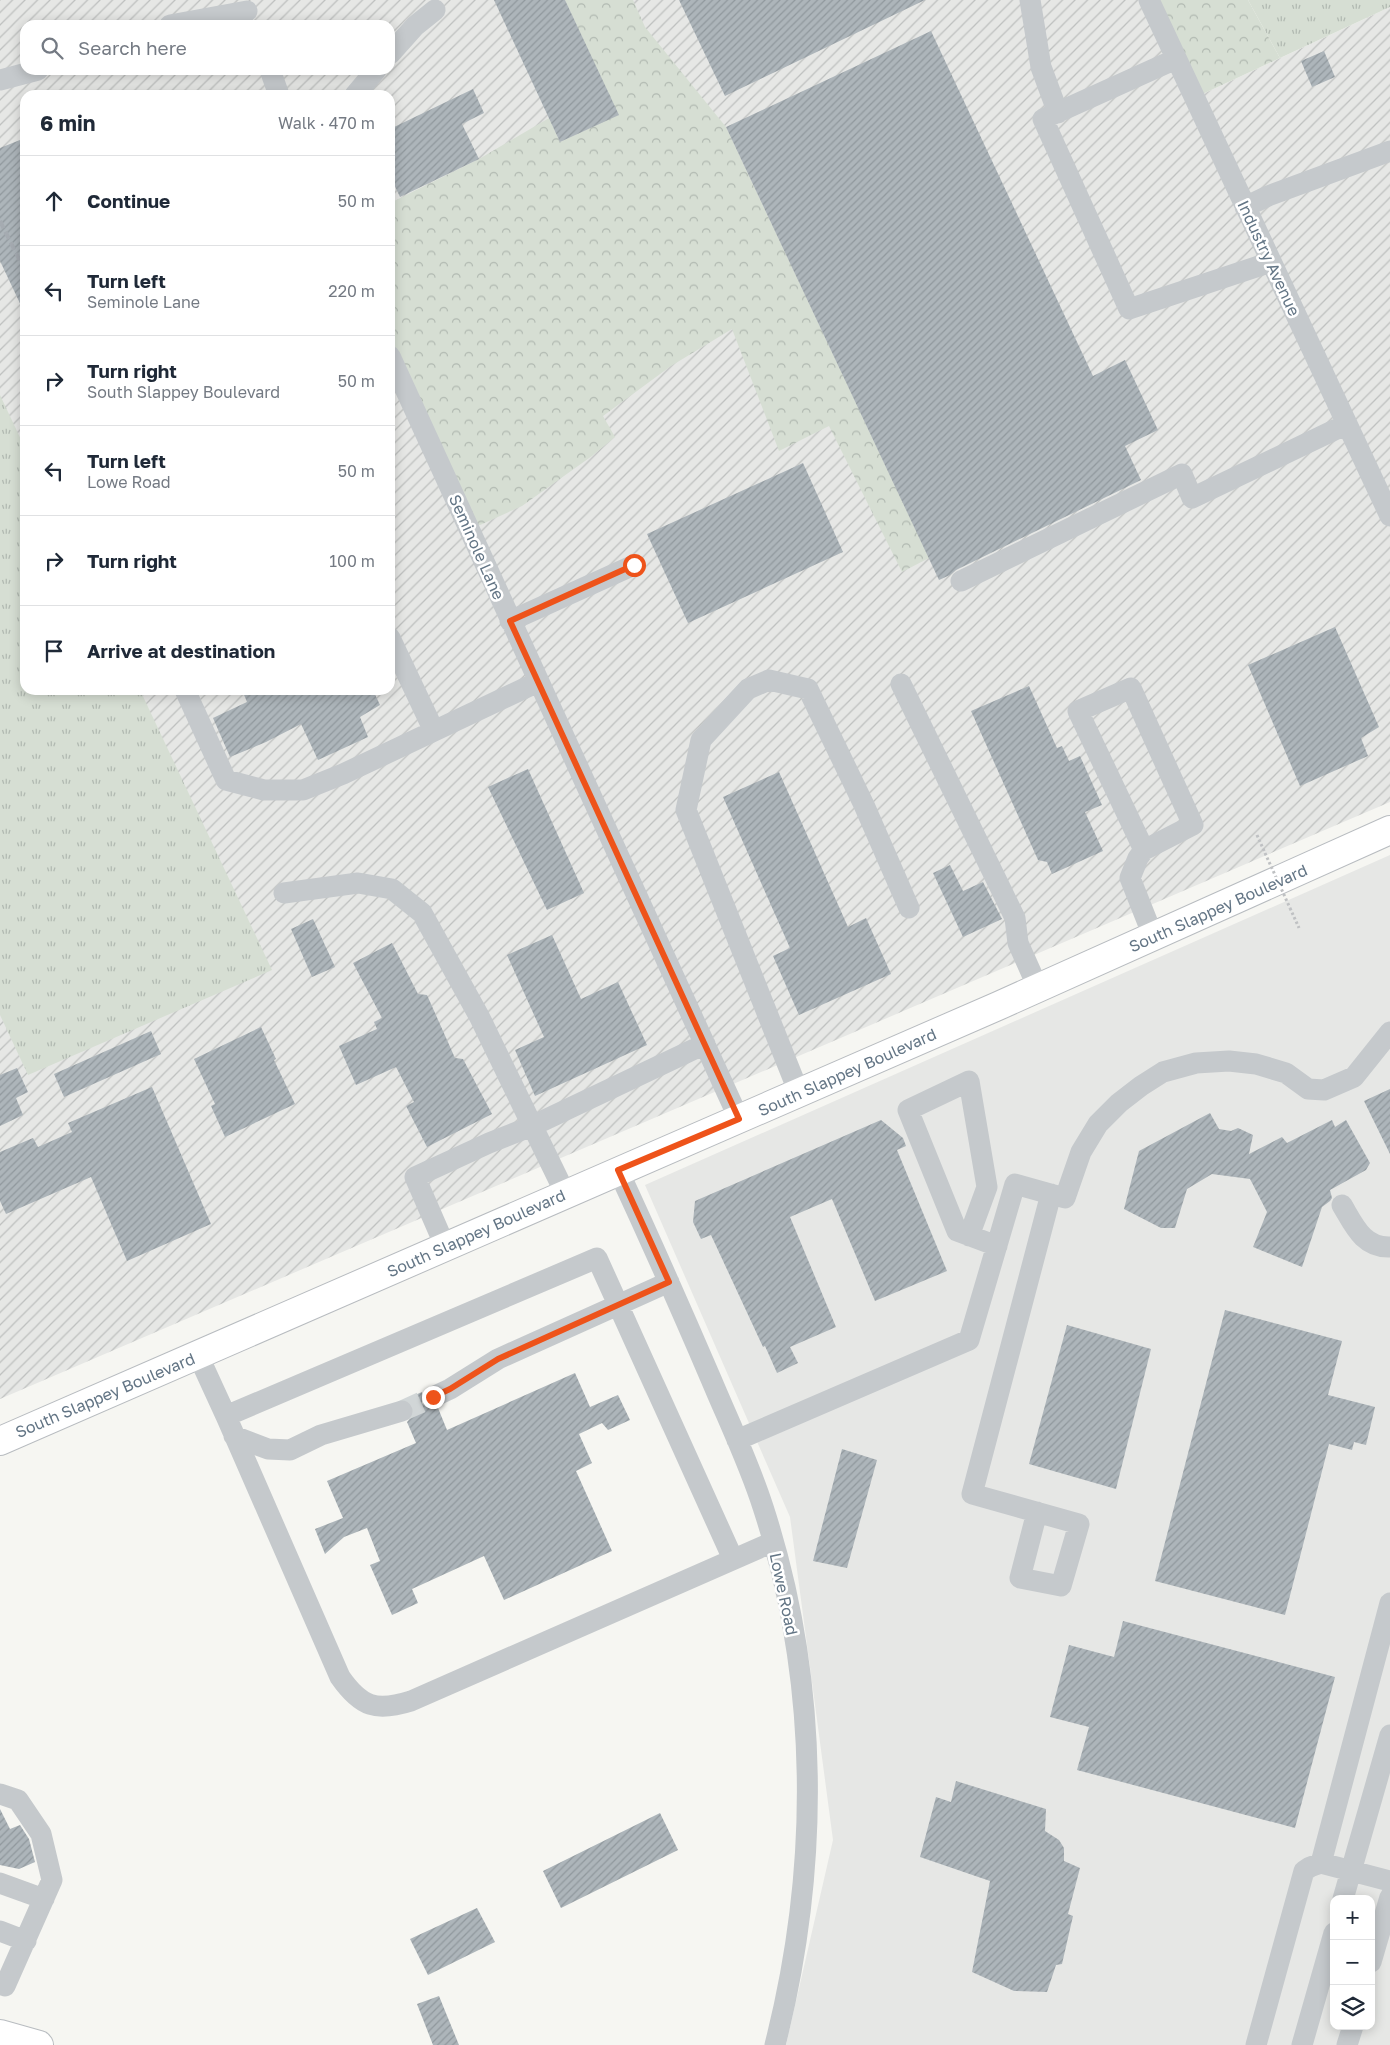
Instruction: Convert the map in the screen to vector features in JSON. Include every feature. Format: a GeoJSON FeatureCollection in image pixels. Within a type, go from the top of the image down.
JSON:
{"type":"FeatureCollection","features":[{"type":"Feature","properties":{"kind":"main road","name":"South Slappey Boulevard"},"geometry":{"type":"LineString","coordinates":[[0,1441],[1038,988],[1390,830]]}},
{"type":"Feature","properties":{"kind":"main road"},"geometry":{"type":"LineString","coordinates":[[2,2036],[39,2045]]}},
{"type":"Feature","properties":{"kind":"street"},"geometry":{"type":"LineString","coordinates":[[1030,0],[1042,67],[1058,113]]}},
{"type":"Feature","properties":{"kind":"street","name":"Industry Avenue"},"geometry":{"type":"LineString","coordinates":[[1149,0],[1390,516]]}},
{"type":"Feature","properties":{"kind":"street"},"geometry":{"type":"LineString","coordinates":[[395,48],[415,26],[435,10]]}},
{"type":"Feature","properties":{"kind":"street"},"geometry":{"type":"LineString","coordinates":[[200,20],[248,12]]}},
{"type":"Feature","properties":{"kind":"street"},"geometry":{"type":"LineString","coordinates":[[1176,59],[1043,120],[1129,308],[1271,262]]}},
{"type":"Feature","properties":{"kind":"street"},"geometry":{"type":"LineString","coordinates":[[0,80],[20,75]]}},
{"type":"Feature","properties":{"kind":"street"},"geometry":{"type":"LineString","coordinates":[[272,75],[277,90]]}},
{"type":"Feature","properties":{"kind":"street"},"geometry":{"type":"LineString","coordinates":[[359,90],[372,75]]}},
{"type":"Feature","properties":{"kind":"street"},"geometry":{"type":"LineString","coordinates":[[1245,207],[1268,196],[1390,152]]}},
{"type":"Feature","properties":{"kind":"street","name":"Seminole Lane"},"geometry":{"type":"LineString","coordinates":[[397,392],[510,621],[739,1119]]}},
{"type":"Feature","properties":{"kind":"street"},"geometry":{"type":"LineString","coordinates":[[961,581],[1182,474],[1192,498],[1347,424]]}},
{"type":"Feature","properties":{"kind":"street"},"geometry":{"type":"LineString","coordinates":[[510,621],[634,565]]}},
{"type":"Feature","properties":{"kind":"street"},"geometry":{"type":"LineString","coordinates":[[395,649],[434,731]]}},
{"type":"Feature","properties":{"kind":"street"},"geometry":{"type":"LineString","coordinates":[[799,1093],[686,810],[701,740],[748,689],[769,680],[808,689],[864,805],[909,908]]}},
{"type":"Feature","properties":{"kind":"street"},"geometry":{"type":"LineString","coordinates":[[187,695],[226,780],[264,790],[303,790],[343,774],[538,682]]}},
{"type":"Feature","properties":{"kind":"street"},"geometry":{"type":"LineString","coordinates":[[901,684],[1016,918],[1018,943],[1038,988]]}},
{"type":"Feature","properties":{"kind":"street"},"geometry":{"type":"LineString","coordinates":[[1144,850],[1078,711],[1131,688],[1193,824],[1144,850],[1138,858],[1130,878],[1153,936]]}},
{"type":"Feature","properties":{"kind":"street"},"geometry":{"type":"LineString","coordinates":[[284,893],[358,883],[392,889],[422,913],[479,1016],[565,1193]]}},
{"type":"Feature","properties":{"kind":"street"},"geometry":{"type":"LineString","coordinates":[[737,1440],[969,1340],[1015,1184],[1065,1198],[1081,1152],[1098,1124],[1119,1103],[1163,1072],[1196,1063],[1229,1061],[1256,1064],[1286,1073],[1308,1089],[1324,1090],[1354,1077],[1390,1032]]}},
{"type":"Feature","properties":{"kind":"street"},"geometry":{"type":"LineString","coordinates":[[445,1246],[415,1178],[489,1143],[532,1126],[705,1044]]}},
{"type":"Feature","properties":{"kind":"street"},"geometry":{"type":"LineString","coordinates":[[969,1236],[987,1187],[969,1080],[908,1110],[957,1231],[969,1236],[997,1246]]}},
{"type":"Feature","properties":{"kind":"street","name":"Lowe Road"},"geometry":{"type":"LineString","coordinates":[[618,1170],[669,1282],[751,1473],[773,1542],[797,1656],[803,1702],[808,1790],[805,1881],[792,1973],[775,2045]]}},
{"type":"Feature","properties":{"kind":"street"},"geometry":{"type":"LineString","coordinates":[[1037,1512],[972,1494],[1051,1194]]}},
{"type":"Feature","properties":{"kind":"street"},"geometry":{"type":"LineString","coordinates":[[1342,1205],[1365,1240],[1373,1245],[1390,1247]]}},
{"type":"Feature","properties":{"kind":"street"},"geometry":{"type":"LineString","coordinates":[[226,1416],[597,1258],[733,1559]]}},
{"type":"Feature","properties":{"kind":"street"},"geometry":{"type":"LineString","coordinates":[[433,1397],[450,1389],[498,1359],[669,1282]]}},
{"type":"Feature","properties":{"kind":"street"},"geometry":{"type":"LineString","coordinates":[[198,1355],[340,1677],[355,1696],[373,1706],[396,1706],[411,1702],[773,1542]]}},
{"type":"Feature","properties":{"kind":"street"},"geometry":{"type":"LineString","coordinates":[[234,1436],[268,1449],[290,1450],[321,1435],[402,1411]]}},
{"type":"Feature","properties":{"kind":"street"},"geometry":{"type":"LineString","coordinates":[[1321,1863],[1390,1603]]}},
{"type":"Feature","properties":{"kind":"street"},"geometry":{"type":"LineString","coordinates":[[1345,1895],[1390,1736]]}},
{"type":"Feature","properties":{"kind":"street"},"geometry":{"type":"LineString","coordinates":[[0,1794],[18,1800],[41,1834],[52,1880],[14,1951],[2,1990]]}},
{"type":"Feature","properties":{"kind":"street"},"geometry":{"type":"LineString","coordinates":[[1256,2045],[1304,1871],[1310,1866],[1321,1863],[1390,1881]]}},
{"type":"Feature","properties":{"kind":"street"},"geometry":{"type":"LineString","coordinates":[[0,1883],[44,1898]]}},
{"type":"Feature","properties":{"kind":"street"},"geometry":{"type":"LineString","coordinates":[[1375,1948],[1390,1897]]}},
{"type":"Feature","properties":{"kind":"street"},"geometry":{"type":"LineString","coordinates":[[0,1932],[14,1951]]}},
{"type":"Feature","properties":{"kind":"street"},"geometry":{"type":"LineString","coordinates":[[1302,2045],[1332,1940]]}},
{"type":"Feature","properties":{"kind":"street"},"geometry":{"type":"LineString","coordinates":[[1348,2045],[1352,2030]]}},
{"type":"Feature","properties":{"kind":"path"},"geometry":{"type":"LineString","coordinates":[[1257,835],[1299,928]]}},
{"type":"Feature","properties":{"kind":"shaded area"},"geometry":{"type":"Polygon","coordinates":[[[0,0],[1148,0],[1194,98],[1390,7],[1390,802],[0,1399],[0,0]]]}},
{"type":"Feature","properties":{"kind":"shaded area"},"geometry":{"type":"Polygon","coordinates":[[[1390,855],[1390,2045],[786,2045],[833,1840],[790,1517],[645,1185],[1390,855]]]}},
{"type":"Feature","properties":{"kind":"green space"},"geometry":{"type":"Polygon","coordinates":[[[565,0],[633,0],[645,27],[726,127],[929,558],[902,572],[829,426],[779,451],[732,329],[671,366],[603,416],[615,437],[592,456],[522,506],[469,530],[395,367],[395,201],[479,159],[549,118],[560,142],[618,115],[565,0]]]}},
{"type":"Feature","properties":{"kind":"green space"},"geometry":{"type":"Polygon","coordinates":[[[1148,0],[1248,0],[1280,58],[1194,98],[1148,0]]]}},
{"type":"Feature","properties":{"kind":"green space"},"geometry":{"type":"Polygon","coordinates":[[[1248,0],[1390,0],[1390,7],[1280,58],[1248,0]]]}},
{"type":"Feature","properties":{"kind":"green space"},"geometry":{"type":"Polygon","coordinates":[[[0,395],[20,437],[20,695],[142,695],[272,970],[28,1075],[0,1015],[0,395]]]}},
{"type":"Feature","properties":{"kind":"building"},"geometry":{"type":"Polygon","coordinates":[[[494,0],[565,0],[619,115],[560,142],[494,0]]]}},
{"type":"Feature","properties":{"kind":"building"},"geometry":{"type":"Polygon","coordinates":[[[679,0],[925,0],[725,96],[679,0]]]}},
{"type":"Feature","properties":{"kind":"building"},"geometry":{"type":"Polygon","coordinates":[[[931,31],[1093,376],[1125,360],[1158,430],[1125,446],[1141,480],[939,580],[726,127],[931,31]]]}},
{"type":"Feature","properties":{"kind":"building"},"geometry":{"type":"Polygon","coordinates":[[[1324,51],[1335,77],[1312,87],[1301,61],[1324,51]]]}},
{"type":"Feature","properties":{"kind":"building"},"geometry":{"type":"Polygon","coordinates":[[[473,89],[484,113],[462,124],[479,159],[400,197],[395,186],[395,127],[473,89]]]}},
{"type":"Feature","properties":{"kind":"building"},"geometry":{"type":"Polygon","coordinates":[[[20,140],[20,303],[0,261],[0,148],[20,140]]]}},
{"type":"Feature","properties":{"kind":"building"},"geometry":{"type":"Polygon","coordinates":[[[803,463],[843,552],[688,623],[647,534],[803,463]]]}},
{"type":"Feature","properties":{"kind":"building"},"geometry":{"type":"Polygon","coordinates":[[[1335,627],[1379,727],[1361,738],[1368,756],[1300,786],[1248,665],[1335,627]]]}},
{"type":"Feature","properties":{"kind":"building"},"geometry":{"type":"Polygon","coordinates":[[[1029,686],[1057,748],[1062,746],[1069,761],[1080,756],[1102,805],[1085,812],[1103,851],[1052,874],[1047,862],[1038,860],[971,711],[1029,686]]]}},
{"type":"Feature","properties":{"kind":"building"},"geometry":{"type":"Polygon","coordinates":[[[244,695],[375,695],[380,705],[360,717],[368,737],[318,760],[301,724],[266,742],[230,757],[213,718],[247,702],[244,695]]]}},
{"type":"Feature","properties":{"kind":"building"},"geometry":{"type":"Polygon","coordinates":[[[528,769],[584,893],[547,910],[488,787],[528,769]]]}},
{"type":"Feature","properties":{"kind":"building"},"geometry":{"type":"Polygon","coordinates":[[[779,772],[848,927],[866,918],[891,974],[799,1015],[773,956],[790,948],[723,797],[779,772]]]}},
{"type":"Feature","properties":{"kind":"building"},"geometry":{"type":"Polygon","coordinates":[[[950,865],[963,891],[983,882],[1002,919],[963,937],[933,873],[950,865]]]}},
{"type":"Feature","properties":{"kind":"building"},"geometry":{"type":"Polygon","coordinates":[[[313,919],[335,967],[312,977],[291,929],[313,919]]]}},
{"type":"Feature","properties":{"kind":"building"},"geometry":{"type":"Polygon","coordinates":[[[552,935],[581,999],[618,982],[647,1045],[535,1096],[515,1050],[544,1037],[507,955],[552,935]]]}},
{"type":"Feature","properties":{"kind":"building"},"geometry":{"type":"Polygon","coordinates":[[[392,943],[418,994],[427,995],[455,1058],[463,1059],[492,1114],[427,1147],[406,1106],[414,1102],[396,1067],[356,1085],[339,1046],[377,1029],[374,1022],[382,1018],[353,963],[392,943]]]}},
{"type":"Feature","properties":{"kind":"building"},"geometry":{"type":"Polygon","coordinates":[[[261,1027],[295,1104],[225,1137],[211,1106],[215,1104],[194,1059],[261,1027]]]}},
{"type":"Feature","properties":{"kind":"building"},"geometry":{"type":"Polygon","coordinates":[[[151,1031],[161,1054],[64,1097],[54,1074],[151,1031]]]}},
{"type":"Feature","properties":{"kind":"building"},"geometry":{"type":"Polygon","coordinates":[[[17,1068],[28,1092],[16,1098],[23,1115],[0,1126],[0,1075],[17,1068]]]}},
{"type":"Feature","properties":{"kind":"building"},"geometry":{"type":"Polygon","coordinates":[[[152,1087],[211,1224],[127,1261],[91,1177],[6,1214],[0,1201],[0,1152],[33,1138],[38,1147],[72,1132],[68,1123],[152,1087]]]}},
{"type":"Feature","properties":{"kind":"building"},"geometry":{"type":"Polygon","coordinates":[[[1390,1089],[1390,1154],[1364,1101],[1390,1089]]]}},
{"type":"Feature","properties":{"kind":"building"},"geometry":{"type":"Polygon","coordinates":[[[1210,1113],[1219,1129],[1231,1131],[1238,1128],[1253,1135],[1249,1154],[1282,1137],[1287,1143],[1332,1120],[1335,1127],[1346,1120],[1370,1163],[1366,1170],[1330,1190],[1332,1198],[1322,1207],[1302,1267],[1253,1247],[1267,1212],[1250,1179],[1212,1174],[1187,1189],[1175,1228],[1161,1228],[1124,1209],[1139,1151],[1210,1113]]]}},
{"type":"Feature","properties":{"kind":"building"},"geometry":{"type":"Polygon","coordinates":[[[881,1120],[903,1138],[906,1146],[897,1150],[947,1271],[875,1301],[832,1199],[790,1217],[836,1327],[790,1347],[798,1363],[777,1373],[711,1235],[701,1239],[693,1222],[695,1201],[881,1120]]]}},
{"type":"Feature","properties":{"kind":"building"},"geometry":{"type":"Polygon","coordinates":[[[1225,1310],[1342,1341],[1328,1395],[1375,1407],[1366,1445],[1354,1442],[1352,1450],[1329,1444],[1285,1615],[1155,1581],[1225,1310]]]}},
{"type":"Feature","properties":{"kind":"building"},"geometry":{"type":"Polygon","coordinates":[[[1067,1325],[1151,1349],[1116,1489],[1029,1464],[1067,1325]]]}},
{"type":"Feature","properties":{"kind":"building"},"geometry":{"type":"Polygon","coordinates":[[[575,1373],[590,1407],[618,1395],[630,1420],[608,1430],[602,1423],[579,1434],[592,1463],[576,1471],[612,1551],[504,1600],[484,1556],[412,1589],[418,1603],[392,1615],[370,1565],[380,1561],[367,1528],[344,1537],[325,1554],[315,1529],[343,1518],[327,1481],[416,1443],[407,1422],[414,1414],[414,1408],[411,1402],[406,1399],[422,1392],[422,1403],[426,1407],[438,1408],[447,1430],[575,1373]]]}},
{"type":"Feature","properties":{"kind":"building"},"geometry":{"type":"Polygon","coordinates":[[[842,1449],[877,1460],[847,1568],[813,1561],[842,1449]]]}},
{"type":"Feature","properties":{"kind":"building"},"geometry":{"type":"Polygon","coordinates":[[[1123,1621],[1335,1677],[1295,1828],[1077,1770],[1089,1727],[1050,1717],[1069,1645],[1114,1657],[1123,1621]]]}},
{"type":"Feature","properties":{"kind":"building"},"geometry":{"type":"Polygon","coordinates":[[[956,1781],[1046,1809],[1045,1831],[1059,1840],[1064,1848],[1064,1861],[1080,1868],[1068,1914],[1073,1916],[1062,1964],[1056,1965],[1047,1992],[1014,1991],[972,1972],[990,1881],[920,1857],[936,1797],[951,1802],[956,1781]]]}},
{"type":"Feature","properties":{"kind":"building"},"geometry":{"type":"Polygon","coordinates":[[[0,1809],[10,1829],[20,1825],[29,1839],[35,1862],[19,1869],[0,1865],[0,1809]]]}},
{"type":"Feature","properties":{"kind":"building"},"geometry":{"type":"Polygon","coordinates":[[[660,1813],[678,1850],[561,1908],[543,1871],[660,1813]]]}},
{"type":"Feature","properties":{"kind":"building"},"geometry":{"type":"Polygon","coordinates":[[[477,1908],[495,1942],[428,1975],[410,1939],[477,1908]]]}},
{"type":"Feature","properties":{"kind":"building"},"geometry":{"type":"Polygon","coordinates":[[[439,1996],[459,2045],[433,2045],[417,2004],[439,1996]]]}},
{"type":"Feature","properties":{"kind":"tunnel"},"geometry":{"type":"LineString","coordinates":[[402,1411],[433,1397]]}},
{"type":"Feature","properties":{"kind":"railway"},"geometry":{"type":"LineString","coordinates":[[0,221],[20,261]]}},
{"type":"Feature","properties":{"kind":"route"},"geometry":{"type":"LineString","coordinates":[[433,1397],[450,1389],[498,1359],[669,1282],[618,1170],[739,1119],[510,621],[634,565]]}}]}
